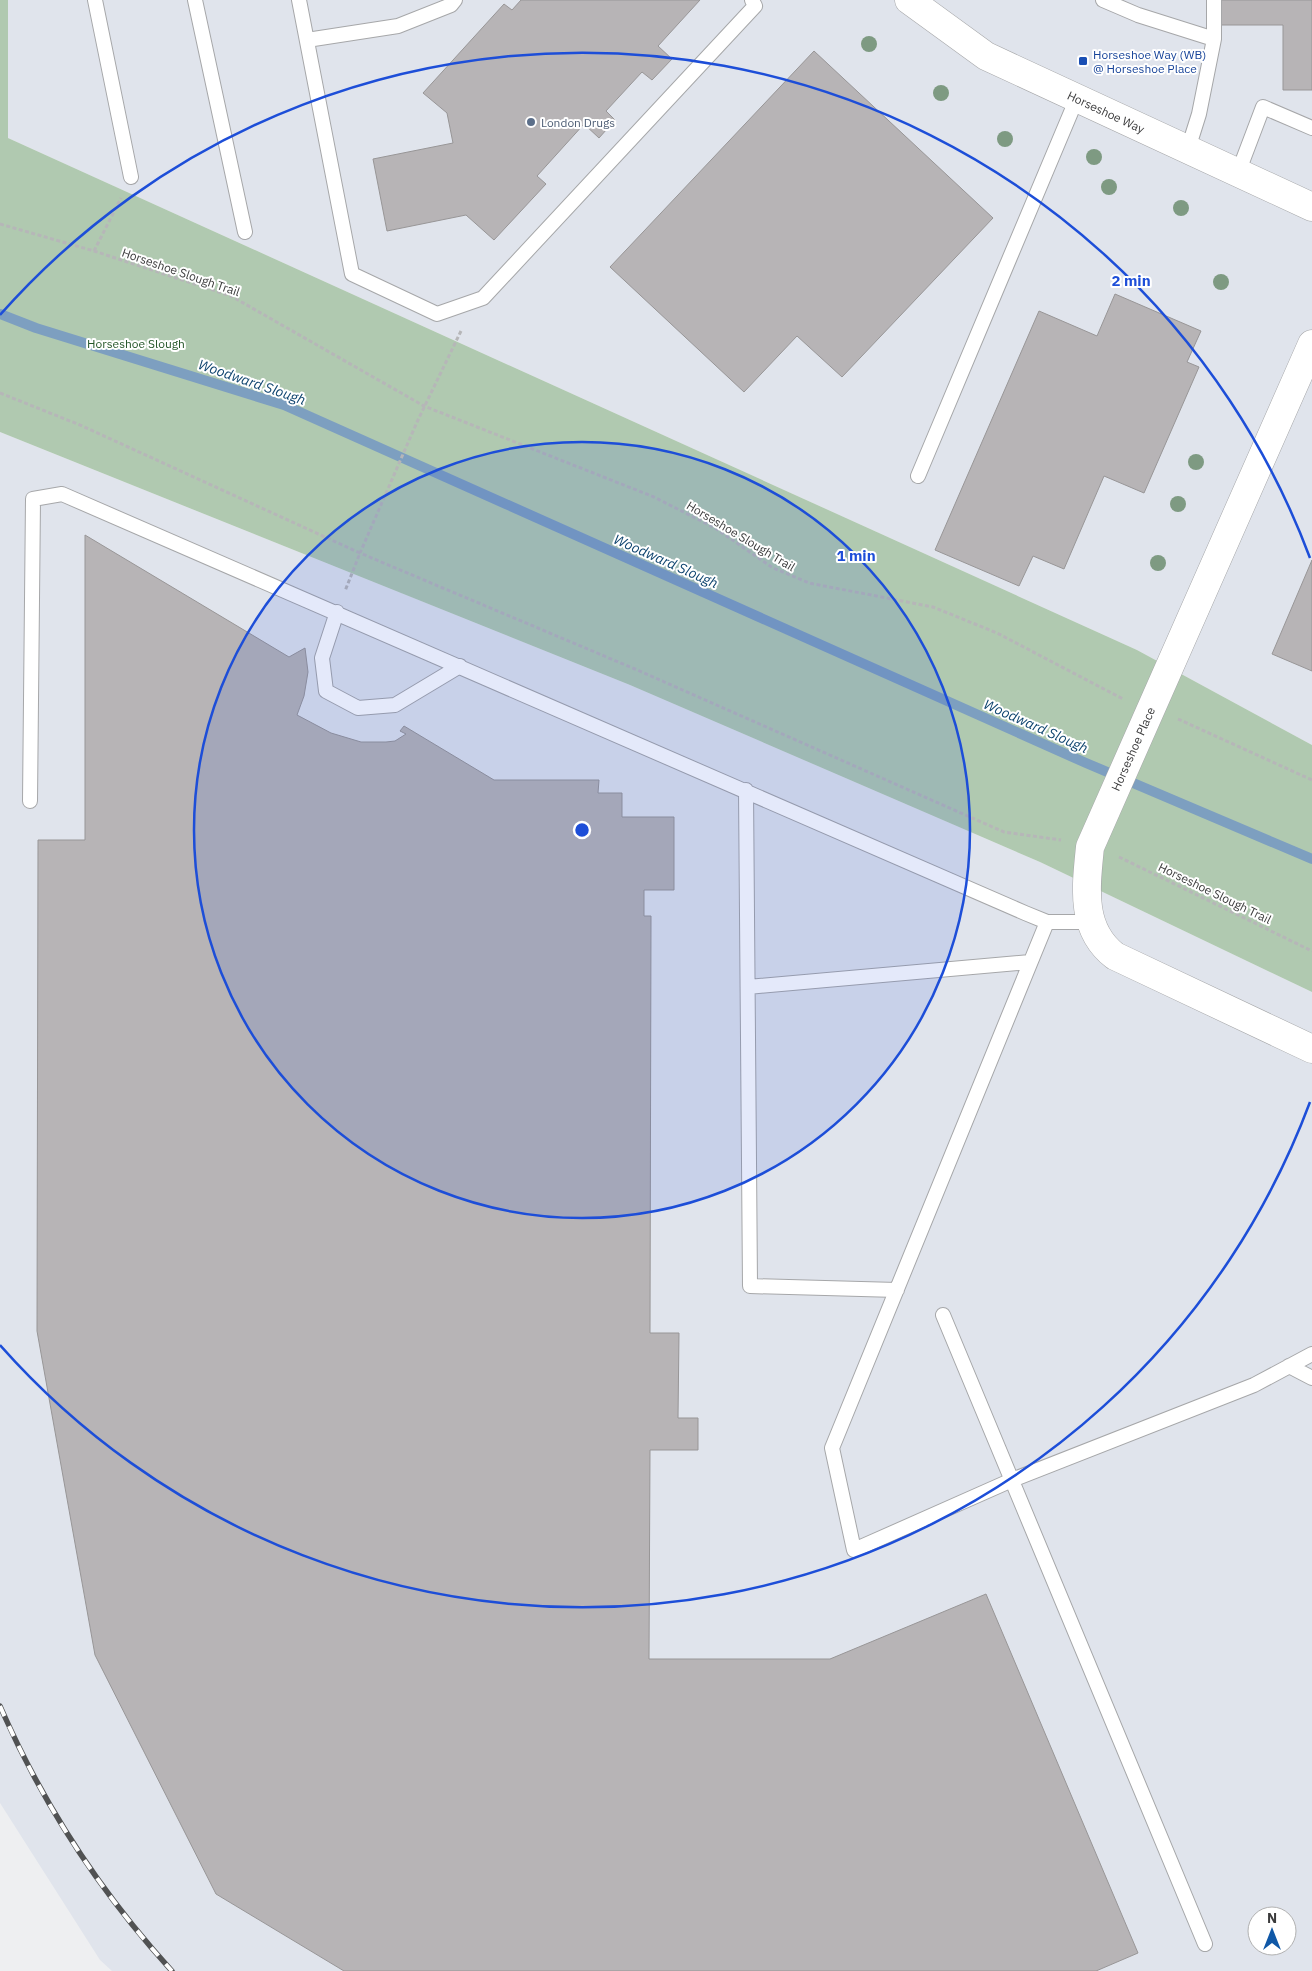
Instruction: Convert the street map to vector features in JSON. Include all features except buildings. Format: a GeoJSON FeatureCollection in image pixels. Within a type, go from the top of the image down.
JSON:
{"type":"FeatureCollection","features":[{"type":"Feature","properties":{"kind":"street","name":"Horseshoe Way"},"geometry":{"type":"LineString","coordinates":[[909,0],[986,56],[1312,207]]}},
{"type":"Feature","properties":{"kind":"street","name":"Horseshoe Place"},"geometry":{"type":"LineString","coordinates":[[1312,344],[1090,847],[1086,892],[1095,934],[1105,948],[1115,956],[1312,1049]]}},
{"type":"Feature","properties":{"kind":"lane"},"geometry":{"type":"LineString","coordinates":[[95,0],[131,177]]}},
{"type":"Feature","properties":{"kind":"lane"},"geometry":{"type":"LineString","coordinates":[[195,0],[244,232]]}},
{"type":"Feature","properties":{"kind":"lane"},"geometry":{"type":"LineString","coordinates":[[299,0],[352,274],[437,314],[483,298],[755,6],[752,0]]}},
{"type":"Feature","properties":{"kind":"lane"},"geometry":{"type":"LineString","coordinates":[[306,40],[398,26],[451,5],[455,0]]}},
{"type":"Feature","properties":{"kind":"lane"},"geometry":{"type":"LineString","coordinates":[[1103,0],[1138,16],[1214,39]]}},
{"type":"Feature","properties":{"kind":"lane"},"geometry":{"type":"LineString","coordinates":[[1188,149],[1199,114],[1214,39],[1214,0]]}},
{"type":"Feature","properties":{"kind":"lane"},"geometry":{"type":"LineString","coordinates":[[918,476],[1077,98]]}},
{"type":"Feature","properties":{"kind":"lane"},"geometry":{"type":"LineString","coordinates":[[1238,173],[1263,107],[1312,128]]}},
{"type":"Feature","properties":{"kind":"lane"},"geometry":{"type":"LineString","coordinates":[[30,801],[32,499],[62,494],[1047,922],[1091,922]]}},
{"type":"Feature","properties":{"kind":"lane"},"geometry":{"type":"LineString","coordinates":[[337,612],[322,658],[326,691],[358,708],[395,705],[460,666]]}},
{"type":"Feature","properties":{"kind":"lane"},"geometry":{"type":"LineString","coordinates":[[746,790],[750,1286],[897,1290]]}},
{"type":"Feature","properties":{"kind":"lane"},"geometry":{"type":"LineString","coordinates":[[1047,922],[832,1448],[854,1550],[1012,1480],[1254,1385],[1312,1354]]}},
{"type":"Feature","properties":{"kind":"lane"},"geometry":{"type":"LineString","coordinates":[[748,986],[1030,962]]}},
{"type":"Feature","properties":{"kind":"lane"},"geometry":{"type":"LineString","coordinates":[[943,1315],[1205,1944]]}},
{"type":"Feature","properties":{"kind":"lane"},"geometry":{"type":"LineString","coordinates":[[1289,1366],[1312,1378]]}},
{"type":"Feature","properties":{"kind":"path"},"geometry":{"type":"LineString","coordinates":[[94,252],[131,177]]}},
{"type":"Feature","properties":{"kind":"path","name":"Horseshoe Slough Trail"},"geometry":{"type":"LineString","coordinates":[[0,224],[231,296],[424,406],[654,497],[714,528],[773,568],[792,578],[932,607],[997,633],[1149,712],[1312,780]]}},
{"type":"Feature","properties":{"kind":"path"},"geometry":{"type":"LineString","coordinates":[[337,612],[360,553],[424,406],[475,301]]}},
{"type":"Feature","properties":{"kind":"path"},"geometry":{"type":"LineString","coordinates":[[0,393],[80,425],[360,553],[635,669],[1004,832],[1065,840]]}},
{"type":"Feature","properties":{"kind":"path","name":"Horseshoe Slough Trail"},"geometry":{"type":"LineString","coordinates":[[1115,855],[1177,883],[1312,951]]}},
{"type":"Feature","properties":{"kind":"shaded area"},"geometry":{"type":"Polygon","coordinates":[[[8,0],[1312,0],[1312,745],[1137,650],[8,138],[8,0]]]}},
{"type":"Feature","properties":{"kind":"shaded area"},"geometry":{"type":"Polygon","coordinates":[[[0,432],[630,685],[1040,862],[1312,992],[1312,1971],[112,1971],[100,1960],[0,1803],[0,432]]]}},
{"type":"Feature","properties":{"kind":"green space","name":"Horseshoe Slough"},"geometry":{"type":"Polygon","coordinates":[[[0,0],[8,0],[8,138],[1137,650],[1312,745],[1312,992],[1040,862],[630,685],[0,432],[0,0]]]}},
{"type":"Feature","properties":{"kind":"waterway","name":"Woodward Slough"},"geometry":{"type":"LineString","coordinates":[[0,314],[36,328],[284,405],[1086,763],[1312,859]]}},
{"type":"Feature","properties":{"kind":"railway"},"geometry":{"type":"LineString","coordinates":[[0,1706],[35,1778],[75,1846],[121,1910],[172,1971]]}},
{"type":"Feature","properties":{"kind":"place","name":"Horseshoe Way (WB) @ Horseshoe Place"},"geometry":{"type":"Point","coordinates":[1083,61]}},
{"type":"Feature","properties":{"kind":"place","name":"London Drugs"},"geometry":{"type":"Point","coordinates":[531,122]}}]}
